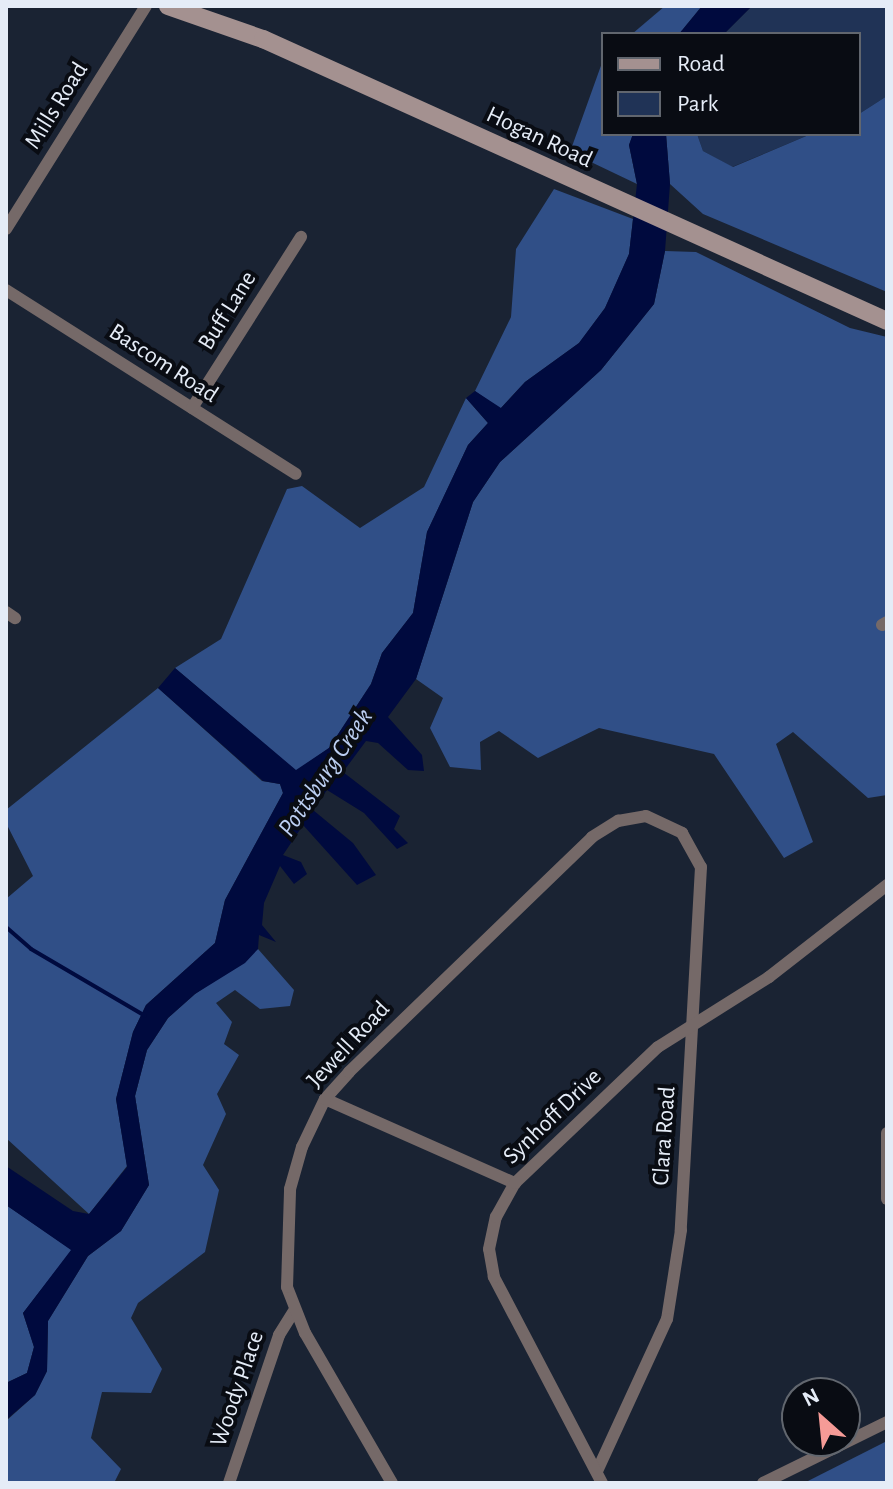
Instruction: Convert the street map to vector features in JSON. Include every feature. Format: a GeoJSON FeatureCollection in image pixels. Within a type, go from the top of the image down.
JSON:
{"type":"FeatureCollection","features":[{"type":"Feature","properties":{"kind":"main road","name":"Hogan Road"},"geometry":{"type":"LineString","coordinates":[[168,6],[275,45],[887,321]]}},
{"type":"Feature","properties":{"kind":"street","name":"Mills Road"},"geometry":{"type":"LineString","coordinates":[[6,229],[146,6]]}},
{"type":"Feature","properties":{"kind":"street","name":"Buff Lane"},"geometry":{"type":"LineString","coordinates":[[192,408],[301,237]]}},
{"type":"Feature","properties":{"kind":"street","name":"Bascom Road"},"geometry":{"type":"LineString","coordinates":[[6,290],[296,474]]}},
{"type":"Feature","properties":{"kind":"street","name":"Clara Road"},"geometry":{"type":"LineString","coordinates":[[599,1477],[673,1297],[694,1020],[701,867],[682,833],[646,816]]}},
{"type":"Feature","properties":{"kind":"street","name":"Jewell Road"},"geometry":{"type":"LineString","coordinates":[[392,1483],[294,1311],[287,1287],[290,1189],[302,1147],[325,1099],[592,837],[618,821],[646,816]]}},
{"type":"Feature","properties":{"kind":"street","name":"Synhoff Drive"},"geometry":{"type":"LineString","coordinates":[[599,1477],[490,1265],[492,1231],[515,1183],[658,1047],[694,1020],[769,977],[887,885]]}},
{"type":"Feature","properties":{"kind":"street"},"geometry":{"type":"LineString","coordinates":[[325,1099],[515,1183]]}},
{"type":"Feature","properties":{"kind":"street"},"geometry":{"type":"LineString","coordinates":[[887,1133],[887,1199]]}},
{"type":"Feature","properties":{"kind":"street","name":"Woody Place"},"geometry":{"type":"LineString","coordinates":[[229,1483],[279,1335],[294,1311]]}},
{"type":"Feature","properties":{"kind":"street"},"geometry":{"type":"LineString","coordinates":[[763,1483],[887,1422]]}},
{"type":"Feature","properties":{"kind":"green space"},"geometry":{"type":"Polygon","coordinates":[[[752,6],[887,6],[887,96],[861,113],[861,32],[726,32],[752,6]]]}},
{"type":"Feature","properties":{"kind":"green space"},"geometry":{"type":"Polygon","coordinates":[[[698,136],[806,136],[732,167],[703,151],[698,136]]]}},
{"type":"Feature","properties":{"kind":"shaded area"},"geometry":{"type":"Polygon","coordinates":[[[665,6],[702,6],[681,32],[634,32],[665,6]]]}},
{"type":"Feature","properties":{"kind":"shaded area"},"geometry":{"type":"Polygon","coordinates":[[[601,66],[601,136],[632,136],[629,145],[637,184],[570,152],[601,66]]]}},
{"type":"Feature","properties":{"kind":"shaded area"},"geometry":{"type":"Polygon","coordinates":[[[887,96],[887,292],[703,214],[670,184],[666,136],[698,136],[703,151],[733,167],[806,136],[861,136],[861,113],[887,96]]]}},
{"type":"Feature","properties":{"kind":"shaded area"},"geometry":{"type":"Polygon","coordinates":[[[554,189],[633,219],[629,254],[605,308],[579,343],[525,382],[500,409],[475,391],[511,317],[516,249],[554,189]]]}},
{"type":"Feature","properties":{"kind":"shaded area"},"geometry":{"type":"Polygon","coordinates":[[[665,251],[696,252],[850,328],[887,337],[887,795],[868,798],[793,732],[776,744],[813,842],[784,858],[714,754],[599,728],[538,758],[499,731],[480,742],[481,770],[450,767],[430,728],[443,698],[416,679],[473,502],[500,462],[601,370],[654,304],[665,251]]]}},
{"type":"Feature","properties":{"kind":"shaded area"},"geometry":{"type":"Polygon","coordinates":[[[466,398],[488,423],[468,445],[427,532],[413,613],[382,653],[371,684],[329,748],[296,771],[175,668],[221,639],[287,489],[302,486],[360,528],[424,487],[466,398]]]}},
{"type":"Feature","properties":{"kind":"shaded area"},"geometry":{"type":"Polygon","coordinates":[[[158,688],[262,781],[280,784],[283,793],[225,900],[215,943],[146,1005],[133,1032],[116,1099],[127,1166],[89,1214],[6,1138],[6,899],[33,876],[6,823],[6,810],[158,688]]]}},
{"type":"Feature","properties":{"kind":"shaded area"},"geometry":{"type":"Polygon","coordinates":[[[258,949],[294,990],[290,1006],[260,1009],[235,990],[216,1003],[232,1022],[224,1044],[239,1055],[217,1094],[226,1114],[203,1165],[219,1190],[205,1252],[138,1303],[131,1318],[162,1369],[151,1393],[102,1392],[91,1438],[121,1469],[114,1483],[6,1483],[6,1421],[35,1395],[47,1371],[48,1321],[88,1256],[121,1231],[149,1185],[135,1096],[147,1050],[168,1018],[195,994],[258,949]]]}},
{"type":"Feature","properties":{"kind":"shaded area"},"geometry":{"type":"Polygon","coordinates":[[[6,1205],[72,1250],[23,1313],[34,1347],[27,1373],[6,1383],[6,1205]]]}},
{"type":"Feature","properties":{"kind":"shaded area"},"geometry":{"type":"Polygon","coordinates":[[[885,1442],[887,1483],[804,1483],[861,1457],[861,1454],[885,1442]]]}},
{"type":"Feature","properties":{"kind":"water"},"geometry":{"type":"Polygon","coordinates":[[[702,6],[752,6],[726,32],[681,32],[702,6]]]}},
{"type":"Feature","properties":{"kind":"water","name":"Pottsburg Creek"},"geometry":{"type":"Polygon","coordinates":[[[632,136],[666,136],[670,184],[665,251],[654,304],[601,370],[500,462],[473,502],[416,679],[388,717],[422,755],[424,771],[408,770],[378,743],[366,741],[343,772],[400,816],[394,829],[408,843],[397,849],[364,813],[327,790],[313,810],[353,843],[376,875],[357,885],[303,825],[283,855],[301,862],[307,874],[294,884],[280,866],[264,903],[262,925],[276,942],[259,935],[258,949],[245,963],[195,994],[168,1018],[147,1050],[135,1096],[149,1185],[121,1231],[88,1256],[48,1321],[47,1371],[35,1395],[6,1420],[6,1383],[27,1373],[34,1347],[23,1313],[71,1250],[6,1205],[6,1166],[73,1211],[89,1214],[127,1167],[116,1099],[133,1032],[146,1005],[215,943],[225,900],[283,793],[280,784],[263,781],[158,688],[175,668],[296,770],[329,748],[371,684],[382,653],[413,613],[427,532],[468,445],[488,423],[466,398],[475,391],[501,408],[525,382],[579,343],[605,308],[629,254],[637,184],[629,145],[632,136]]]}},
{"type":"Feature","properties":{"kind":"waterway"},"geometry":{"type":"LineString","coordinates":[[6,927],[31,949],[145,1016]]}}]}
